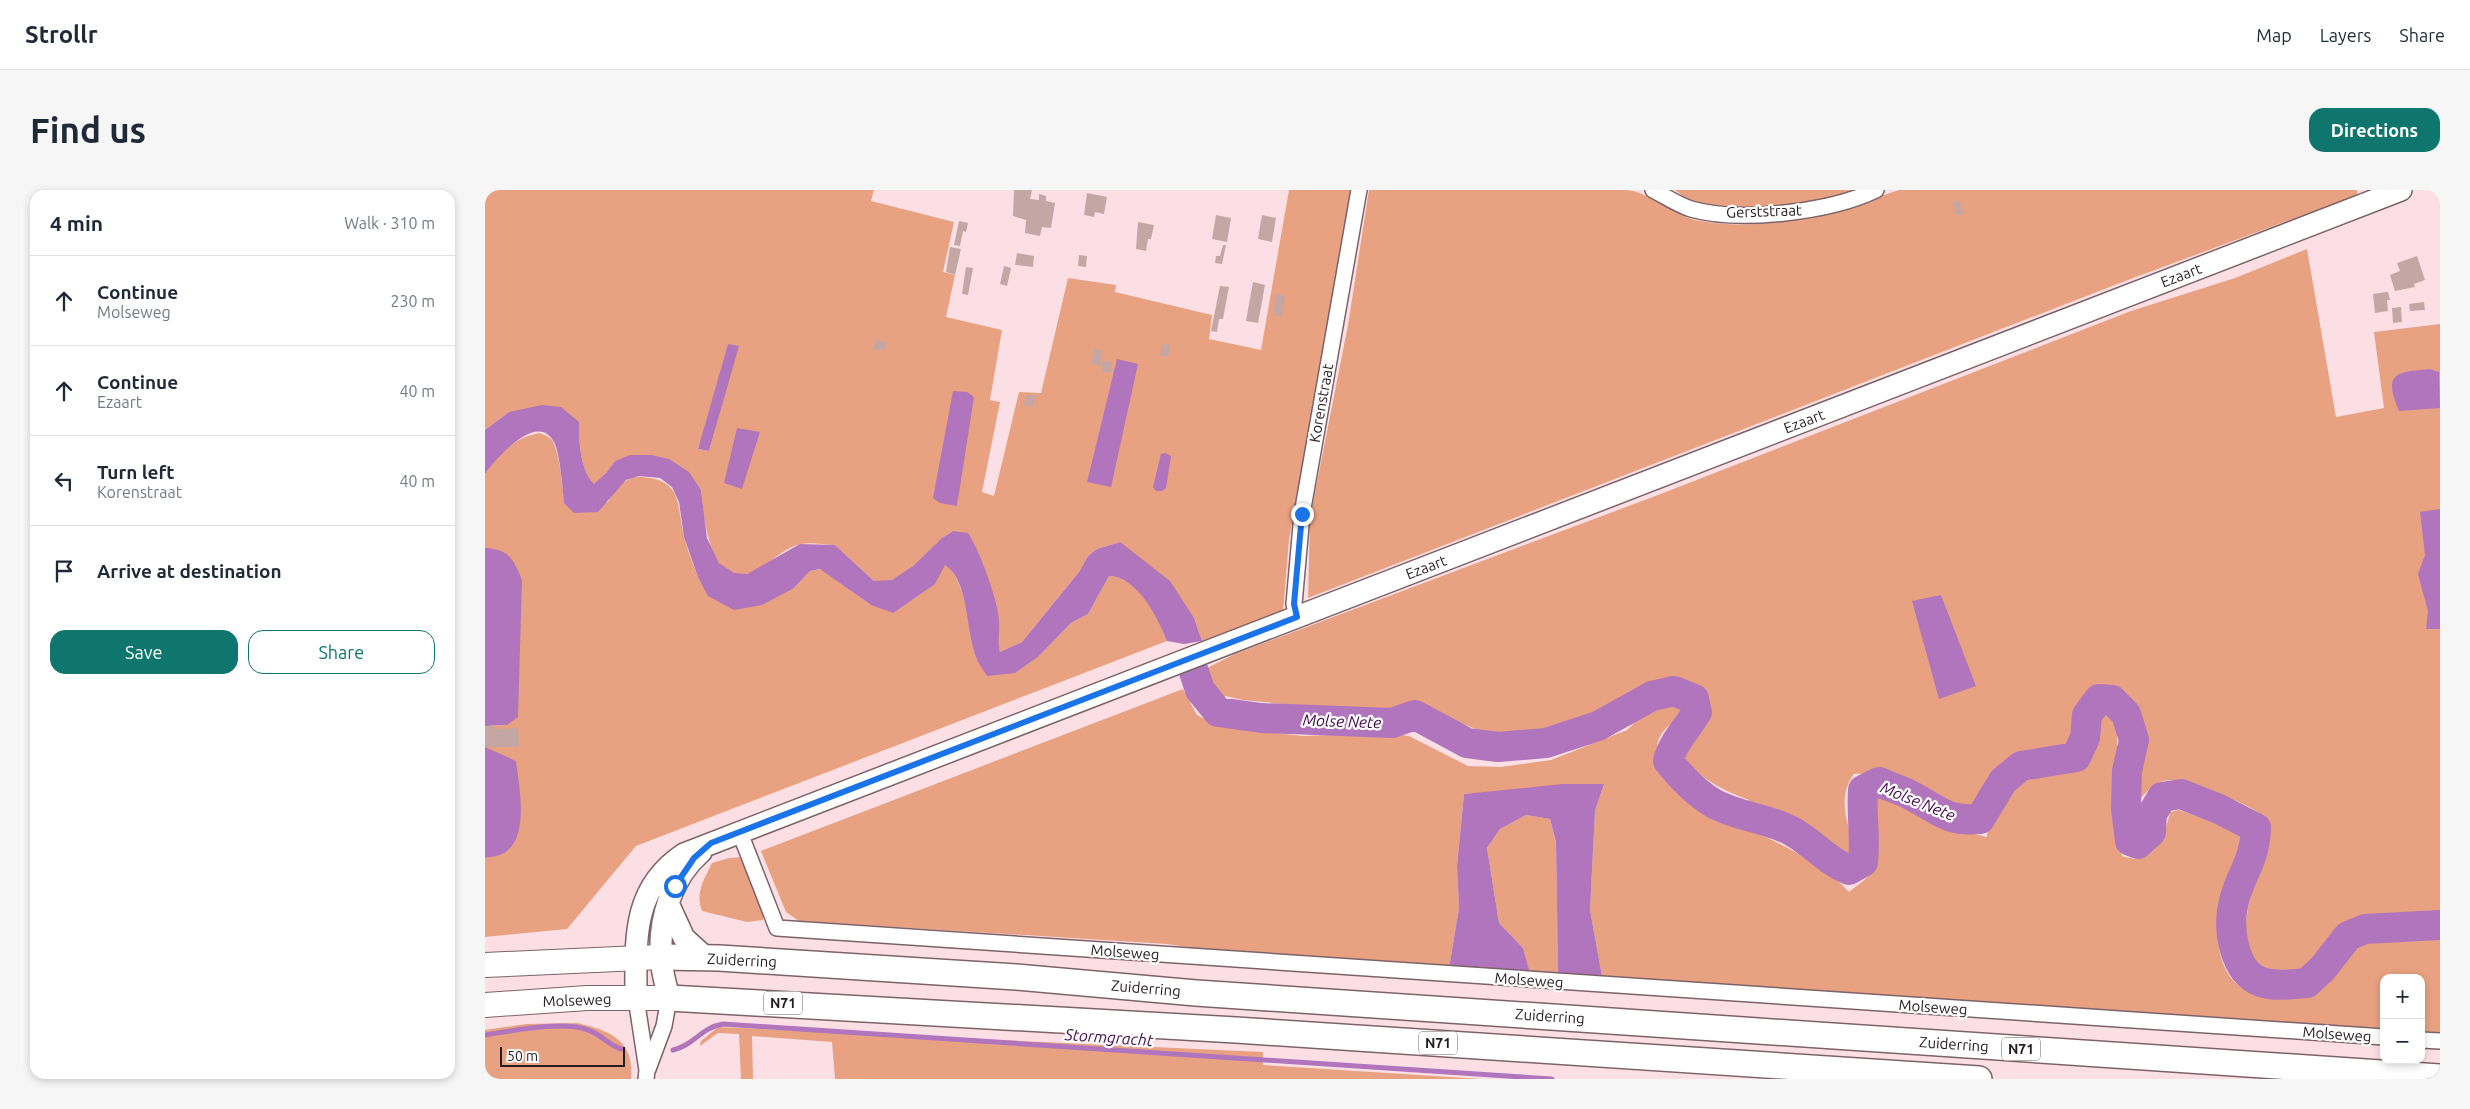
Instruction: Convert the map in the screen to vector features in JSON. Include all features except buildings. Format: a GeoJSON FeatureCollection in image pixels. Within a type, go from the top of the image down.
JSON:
{"type":"FeatureCollection","features":[{"type":"Feature","properties":{"kind":"highway","name":"Zuiderring"},"geometry":{"type":"LineString","coordinates":[[661,957],[1016,977],[1197,993],[2440,1077]]}},
{"type":"Feature","properties":{"kind":"highway","name":"N71"},"geometry":{"type":"LineString","coordinates":[[669,998],[1236,1030],[1979,1079]]}},
{"type":"Feature","properties":{"kind":"main road","name":"Ezaart"},"geometry":{"type":"LineString","coordinates":[[740,833],[2401,190]]}},
{"type":"Feature","properties":{"kind":"main road"},"geometry":{"type":"LineString","coordinates":[[637,998],[636,958],[641,910],[647,893],[655,880],[667,865],[684,854],[740,833]]}},
{"type":"Feature","properties":{"kind":"main road"},"geometry":{"type":"LineString","coordinates":[[669,998],[661,957],[662,923],[668,903],[683,871],[711,843]]}},
{"type":"Feature","properties":{"kind":"main road"},"geometry":{"type":"LineString","coordinates":[[668,903],[684,938],[705,958]]}},
{"type":"Feature","properties":{"kind":"main road","name":"N71"},"geometry":{"type":"LineString","coordinates":[[485,965],[661,957]]}},
{"type":"Feature","properties":{"kind":"main road","name":"Molseweg"},"geometry":{"type":"LineString","coordinates":[[485,1005],[553,1000],[669,998]]}},
{"type":"Feature","properties":{"kind":"street","name":"Korenstraat"},"geometry":{"type":"LineString","coordinates":[[1297,617],[1294,604],[1302,514],[1359,190]]}},
{"type":"Feature","properties":{"kind":"street","name":"Gerststraat"},"geometry":{"type":"LineString","coordinates":[[1653,190],[1690,209],[1727,214],[1784,213],[1829,207],[1876,190]]}},
{"type":"Feature","properties":{"kind":"street","name":"Molseweg"},"geometry":{"type":"LineString","coordinates":[[740,833],[777,928],[2380,1037]]}},
{"type":"Feature","properties":{"kind":"street"},"geometry":{"type":"LineString","coordinates":[[637,998],[647,1075]]}},
{"type":"Feature","properties":{"kind":"street"},"geometry":{"type":"LineString","coordinates":[[647,1075],[664,1026],[669,998]]}},
{"type":"Feature","properties":{"kind":"street"},"geometry":{"type":"LineString","coordinates":[[2425,1040],[2440,1041]]}},
{"type":"Feature","properties":{"kind":"shaded area"},"geometry":{"type":"Polygon","coordinates":[[[485,190],[874,190],[871,201],[954,222],[943,272],[955,275],[946,317],[1002,330],[990,400],[1000,402],[982,492],[994,496],[1019,392],[1041,393],[1068,278],[1116,285],[1115,292],[1212,315],[1209,339],[1261,350],[1289,190],[1351,190],[1289,540],[1283,612],[1202,641],[1194,618],[1120,542],[1097,549],[1088,556],[1079,572],[1022,642],[1000,652],[997,639],[999,620],[953,531],[938,542],[910,569],[889,581],[874,581],[835,545],[813,543],[794,546],[761,568],[747,574],[734,574],[724,568],[716,558],[707,529],[701,490],[615,461],[594,485],[589,479],[583,464],[579,422],[509,412],[485,430],[485,190]],[[738,346],[698,448],[698,449],[709,451],[738,346]],[[953,392],[957,506],[967,392],[953,392]]]}},
{"type":"Feature","properties":{"kind":"shaded area"},"geometry":{"type":"Polygon","coordinates":[[[1369,190],[1626,190],[1643,194],[1695,220],[1721,224],[1773,223],[1799,219],[1899,190],[2357,190],[2357,195],[2120,283],[1308,598],[1310,518],[1348,325],[1369,190]]]}},
{"type":"Feature","properties":{"kind":"shaded area"},"geometry":{"type":"Polygon","coordinates":[[[1675,190],[1860,190],[1850,195],[1782,208],[1728,208],[1688,200],[1675,190]]]}},
{"type":"Feature","properties":{"kind":"shaded area"},"geometry":{"type":"Polygon","coordinates":[[[2307,249],[2336,417],[2384,408],[2374,332],[2440,324],[2440,913],[2377,916],[2338,929],[2301,971],[2271,972],[2263,970],[2255,966],[2246,952],[2245,934],[2248,906],[2270,841],[2270,833],[2266,821],[2259,813],[2231,798],[2182,781],[2169,780],[2160,782],[2142,797],[2135,793],[2137,733],[2135,722],[2132,710],[2125,698],[2114,689],[2093,691],[2069,748],[2056,755],[2017,758],[2002,764],[1995,770],[1977,799],[1966,812],[1953,808],[1917,789],[1894,780],[1878,775],[1854,774],[1846,791],[1845,809],[1854,846],[1847,857],[1840,860],[1835,857],[1828,847],[1807,831],[1744,805],[1749,800],[1711,782],[1695,770],[1681,754],[1704,717],[1702,697],[1684,684],[1669,684],[1631,693],[1616,707],[1582,722],[1536,733],[1491,735],[1420,707],[1380,709],[1315,707],[1243,700],[1216,694],[1204,684],[1201,671],[1235,654],[1658,495],[2131,311],[2235,278],[2307,249]]]}},
{"type":"Feature","properties":{"kind":"shaded area"},"geometry":{"type":"Polygon","coordinates":[[[728,344],[739,346],[709,451],[698,449],[728,344]]]}},
{"type":"Feature","properties":{"kind":"shaded area"},"geometry":{"type":"Polygon","coordinates":[[[1117,359],[1138,364],[1111,487],[1087,482],[1117,359]]]}},
{"type":"Feature","properties":{"kind":"shaded area"},"geometry":{"type":"Polygon","coordinates":[[[2430,369],[2439,372],[2440,408],[2399,411],[2392,389],[2395,377],[2408,371],[2430,369]]]}},
{"type":"Feature","properties":{"kind":"shaded area"},"geometry":{"type":"Polygon","coordinates":[[[953,391],[967,392],[974,397],[957,506],[940,503],[933,498],[953,391]]]}},
{"type":"Feature","properties":{"kind":"shaded area"},"geometry":{"type":"Polygon","coordinates":[[[542,405],[561,407],[579,422],[583,464],[594,484],[615,461],[630,455],[651,455],[669,459],[689,472],[701,490],[707,538],[719,563],[734,573],[747,574],[800,544],[835,545],[874,581],[892,580],[913,566],[942,538],[953,531],[968,533],[983,563],[996,602],[1000,652],[1022,642],[1079,572],[1088,556],[1097,549],[1120,542],[1170,581],[1194,618],[1202,641],[1184,644],[1167,641],[1152,610],[1137,591],[1129,583],[1109,576],[1088,614],[1071,623],[1039,656],[1015,673],[987,676],[973,648],[966,608],[959,583],[945,565],[935,584],[893,613],[871,605],[820,569],[810,571],[794,588],[762,605],[734,610],[708,596],[698,577],[684,537],[679,502],[672,487],[660,478],[639,476],[626,480],[598,512],[574,513],[564,503],[560,463],[554,442],[547,434],[537,432],[527,434],[507,449],[485,474],[485,430],[509,412],[542,405]]]}},
{"type":"Feature","properties":{"kind":"shaded area"},"geometry":{"type":"Polygon","coordinates":[[[737,428],[760,432],[742,489],[724,483],[737,428]]]}},
{"type":"Feature","properties":{"kind":"shaded area"},"geometry":{"type":"Polygon","coordinates":[[[539,433],[552,440],[556,450],[561,473],[564,503],[608,502],[622,484],[631,478],[637,477],[656,479],[672,489],[676,496],[687,546],[698,577],[794,588],[810,571],[821,569],[871,605],[945,564],[952,571],[963,594],[977,658],[1039,656],[1071,623],[1088,614],[1109,576],[1119,578],[1138,590],[1152,610],[1167,641],[636,846],[567,929],[485,937],[485,858],[504,853],[485,747],[485,726],[507,725],[485,548],[485,474],[496,459],[514,443],[539,433]]]}},
{"type":"Feature","properties":{"kind":"shaded area"},"geometry":{"type":"Polygon","coordinates":[[[1165,453],[1171,456],[1166,488],[1162,491],[1156,491],[1153,487],[1161,454],[1165,453]]]}},
{"type":"Feature","properties":{"kind":"shaded area"},"geometry":{"type":"Polygon","coordinates":[[[2440,509],[2440,629],[2426,629],[2428,611],[2418,574],[2425,555],[2420,512],[2440,509]]]}},
{"type":"Feature","properties":{"kind":"shaded area"},"geometry":{"type":"Polygon","coordinates":[[[485,548],[505,553],[513,561],[522,580],[518,717],[507,725],[485,726],[485,548]]]}},
{"type":"Feature","properties":{"kind":"shaded area"},"geometry":{"type":"Polygon","coordinates":[[[1941,595],[1976,686],[1939,699],[1912,601],[1941,595]]]}},
{"type":"Feature","properties":{"kind":"shaded area"},"geometry":{"type":"Polygon","coordinates":[[[1183,689],[1197,715],[1219,726],[1302,736],[1389,733],[1409,736],[1468,766],[1501,767],[1551,760],[1627,730],[1645,713],[1668,705],[1684,707],[1681,718],[1666,729],[1658,741],[1657,755],[1662,770],[1682,797],[1709,816],[1738,825],[1799,854],[1826,871],[1849,892],[1868,877],[1874,869],[1878,858],[1878,841],[1872,802],[1875,796],[1889,798],[1930,823],[1987,837],[1990,823],[2002,797],[2013,785],[2070,772],[2088,761],[2095,744],[2099,713],[2107,711],[2115,720],[2117,733],[2117,834],[2122,856],[2138,859],[2151,853],[2164,833],[2170,812],[2179,810],[2238,831],[2241,838],[2221,904],[2218,931],[2221,959],[2226,971],[2234,981],[2244,989],[2258,994],[2283,998],[2307,996],[2315,992],[2322,985],[2352,948],[2361,944],[2390,939],[2440,939],[2440,1038],[2425,1037],[2425,974],[2380,974],[2380,1034],[1602,976],[1590,910],[1595,811],[1604,784],[1464,794],[1457,866],[1459,908],[1449,968],[1225,953],[1167,944],[799,921],[786,912],[761,851],[1183,689]]]}},
{"type":"Feature","properties":{"kind":"shaded area"},"geometry":{"type":"Polygon","coordinates":[[[485,747],[516,761],[521,810],[517,836],[512,846],[502,854],[485,858],[485,747]]]}},
{"type":"Feature","properties":{"kind":"shaded area"},"geometry":{"type":"Polygon","coordinates":[[[1562,784],[1604,784],[1595,811],[1590,910],[1602,976],[1558,973],[1556,842],[1550,819],[1526,815],[1500,829],[1487,848],[1499,923],[1523,948],[1530,972],[1449,968],[1459,908],[1457,866],[1464,794],[1562,784]]]}},
{"type":"Feature","properties":{"kind":"shaded area"},"geometry":{"type":"Polygon","coordinates":[[[1526,815],[1550,819],[1556,843],[1558,973],[1530,972],[1523,948],[1499,923],[1487,848],[1500,829],[1526,815]]]}},
{"type":"Feature","properties":{"kind":"shaded area"},"geometry":{"type":"Polygon","coordinates":[[[743,857],[764,910],[763,920],[747,922],[702,911],[699,898],[700,892],[712,863],[729,858],[743,857]]]}},
{"type":"Feature","properties":{"kind":"shaded area"},"geometry":{"type":"Polygon","coordinates":[[[577,1023],[600,1029],[618,1039],[629,1055],[631,1079],[485,1079],[485,1030],[526,1024],[577,1023]]]}},
{"type":"Feature","properties":{"kind":"shaded area"},"geometry":{"type":"Polygon","coordinates":[[[718,1027],[1263,1052],[1263,1065],[1481,1079],[835,1079],[832,1042],[752,1036],[753,1079],[741,1079],[739,1034],[718,1033],[700,1046],[701,1041],[718,1027]]]}},
{"type":"Feature","properties":{"kind":"waterway","name":"Molse Nete"},"geometry":{"type":"LineString","coordinates":[[1194,672],[1200,690],[1218,712],[1261,718],[1392,723],[1415,715],[1467,743],[1498,747],[1546,743],[1598,726],[1652,696],[1674,691],[1694,699],[1697,712],[1676,742],[1668,761],[1683,778],[1700,794],[1722,808],[1784,827],[1800,836],[1841,867],[1849,870],[1863,862],[1863,790],[1879,782],[1908,794],[1951,817],[1980,819],[2003,781],[2021,766],[2076,757],[2085,738],[2087,715],[2099,699],[2112,700],[2126,714],[2134,740],[2127,771],[2126,809],[2130,841],[2138,844],[2151,832],[2152,814],[2162,797],[2181,794],[2219,809],[2256,828],[2253,849],[2234,901],[2231,923],[2234,948],[2238,959],[2252,977],[2261,982],[2273,984],[2307,983],[2323,968],[2348,936],[2365,929],[2440,925]]}},
{"type":"Feature","properties":{"kind":"waterway","name":"Stormgracht"},"geometry":{"type":"LineString","coordinates":[[673,1050],[687,1044],[709,1029],[723,1024],[1552,1079]]}},
{"type":"Feature","properties":{"kind":"waterway","name":"Stormgracht"},"geometry":{"type":"LineString","coordinates":[[485,1035],[538,1027],[578,1027],[597,1034],[621,1049]]}},
{"type":"Feature","properties":{"kind":"route"},"geometry":{"type":"LineString","coordinates":[[675,886],[683,871],[711,843],[1297,617],[1294,604],[1302,514]]}}]}
